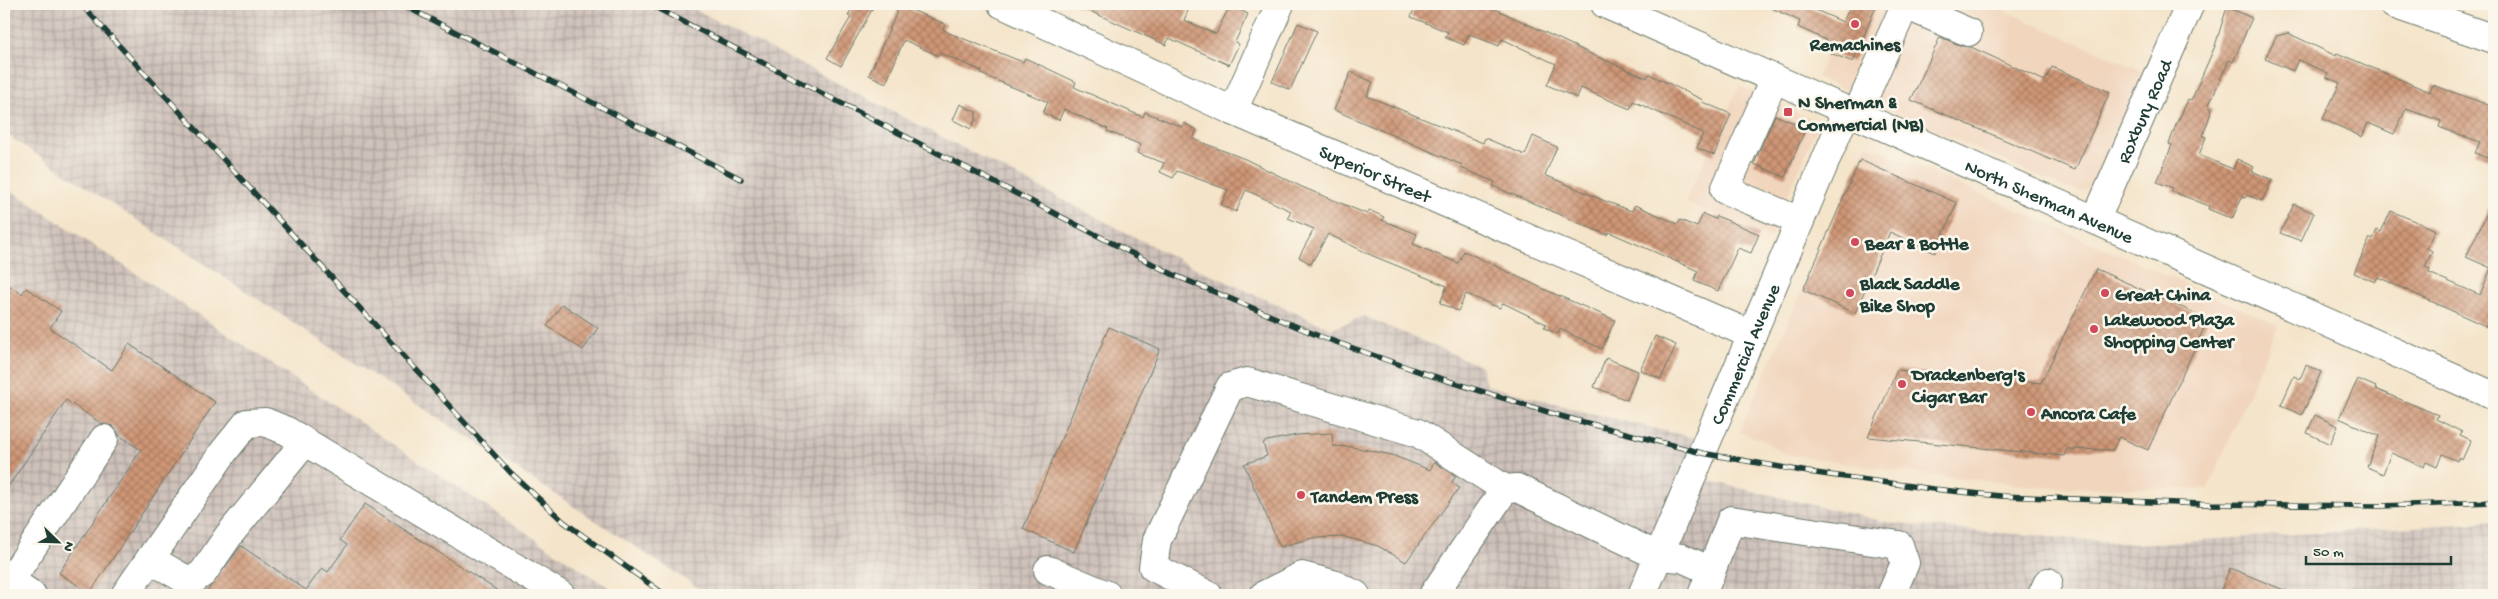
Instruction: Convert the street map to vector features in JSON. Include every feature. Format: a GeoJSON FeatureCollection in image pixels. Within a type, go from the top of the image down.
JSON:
{"type":"FeatureCollection","features":[{"type":"Feature","properties":{"kind":"street","name":"Superior Street"},"geometry":{"type":"LineString","coordinates":[[1002,4],[1234,111],[1752,335]]}},
{"type":"Feature","properties":{"kind":"street"},"geometry":{"type":"LineString","coordinates":[[1234,111],[1280,4]]}},
{"type":"Feature","properties":{"kind":"street","name":"North Sherman Avenue"},"geometry":{"type":"LineString","coordinates":[[1605,4],[2494,396]]}},
{"type":"Feature","properties":{"kind":"street","name":"Roxbury Road"},"geometry":{"type":"LineString","coordinates":[[2096,219],[2190,4]]}},
{"type":"Feature","properties":{"kind":"street"},"geometry":{"type":"LineString","coordinates":[[2393,4],[2494,39]]}},
{"type":"Feature","properties":{"kind":"street","name":"Commercial Avenue"},"geometry":{"type":"LineString","coordinates":[[1642,595],[1800,221],[1905,5],[1968,32]]}},
{"type":"Feature","properties":{"kind":"street"},"geometry":{"type":"LineString","coordinates":[[1774,80],[1725,190],[1800,221]]}},
{"type":"Feature","properties":{"kind":"street"},"geometry":{"type":"LineString","coordinates":[[1208,595],[1153,567],[1157,540],[1230,387],[1247,382],[1418,433],[1505,489],[1517,488],[1658,556],[1682,558],[1706,583],[1731,520],[1899,546],[1905,563],[1891,595]]}},
{"type":"Feature","properties":{"kind":"street"},"geometry":{"type":"LineString","coordinates":[[125,595],[225,450],[247,423],[265,422],[305,442],[561,595]]}},
{"type":"Feature","properties":{"kind":"street"},"geometry":{"type":"LineString","coordinates":[[15,584],[104,439]]}},
{"type":"Feature","properties":{"kind":"street"},"geometry":{"type":"LineString","coordinates":[[150,559],[190,582],[203,573],[229,535],[305,442]]}},
{"type":"Feature","properties":{"kind":"street"},"geometry":{"type":"LineString","coordinates":[[1433,595],[1505,489]]}},
{"type":"Feature","properties":{"kind":"street"},"geometry":{"type":"LineString","coordinates":[[1048,570],[1108,595]]}},
{"type":"Feature","properties":{"kind":"street"},"geometry":{"type":"LineString","coordinates":[[1264,595],[1302,576],[1333,584],[1356,595]]}},
{"type":"Feature","properties":{"kind":"shaded area"},"geometry":{"type":"Polygon","coordinates":[[[4,4],[685,4],[1187,264],[1332,329],[1364,316],[1481,366],[1486,385],[1582,411],[1707,441],[1692,477],[1895,524],[2136,544],[2494,522],[2494,595],[709,595],[4,133],[4,4]]]}},
{"type":"Feature","properties":{"kind":"shaded area"},"geometry":{"type":"Polygon","coordinates":[[[1847,4],[1989,4],[2144,72],[2095,182],[2091,187],[2080,191],[2065,188],[1817,77],[1847,4]]]}},
{"type":"Feature","properties":{"kind":"shaded area"},"geometry":{"type":"Polygon","coordinates":[[[1739,86],[1810,119],[1817,127],[1770,237],[1685,202],[1739,86]]]}},
{"type":"Feature","properties":{"kind":"shaded area"},"geometry":{"type":"Polygon","coordinates":[[[1867,144],[2278,325],[2208,489],[2044,487],[1895,471],[1785,454],[1763,440],[1739,432],[1867,144]]]}},
{"type":"Feature","properties":{"kind":"shaded area"},"geometry":{"type":"Polygon","coordinates":[[[4,186],[620,595],[32,595],[4,576],[4,186]]]}},
{"type":"Feature","properties":{"kind":"building"},"geometry":{"type":"Polygon","coordinates":[[[854,4],[875,4],[841,66],[827,58],[851,17],[848,16],[854,4]]]}},
{"type":"Feature","properties":{"kind":"building"},"geometry":{"type":"Polygon","coordinates":[[[1074,4],[1191,4],[1184,20],[1216,34],[1230,5],[1248,14],[1235,42],[1239,44],[1229,65],[1169,38],[1166,45],[1074,4]]]}},
{"type":"Feature","properties":{"kind":"building"},"geometry":{"type":"Polygon","coordinates":[[[1416,4],[1485,4],[1593,55],[1647,78],[1649,74],[1703,100],[1702,102],[1731,114],[1714,155],[1697,148],[1703,133],[1633,101],[1630,109],[1581,88],[1577,98],[1547,85],[1556,64],[1502,39],[1499,46],[1469,34],[1464,45],[1445,37],[1448,32],[1411,17],[1416,4]]]}},
{"type":"Feature","properties":{"kind":"building"},"geometry":{"type":"Polygon","coordinates":[[[1762,4],[1802,4],[1843,22],[1851,4],[1877,4],[1853,62],[1830,53],[1834,44],[1798,27],[1800,21],[1762,4]]]}},
{"type":"Feature","properties":{"kind":"building"},"geometry":{"type":"Polygon","coordinates":[[[900,5],[945,24],[943,29],[949,33],[1023,62],[1025,58],[1076,82],[1074,87],[1143,117],[1145,112],[1182,127],[1184,123],[1197,130],[1193,139],[1245,159],[1302,187],[1367,214],[1369,210],[1384,217],[1382,220],[1417,234],[1413,244],[1458,263],[1464,251],[1550,292],[1615,320],[1602,349],[1560,329],[1558,334],[1544,328],[1546,324],[1503,303],[1500,308],[1466,294],[1458,311],[1440,303],[1447,286],[1373,256],[1328,234],[1311,264],[1299,257],[1314,229],[1288,218],[1291,211],[1246,190],[1236,212],[1221,205],[1228,190],[1177,171],[1173,178],[1160,172],[1164,163],[1137,153],[1141,145],[1107,131],[1108,129],[1064,109],[1059,120],[1043,113],[1048,102],[981,74],[982,71],[940,53],[939,56],[904,40],[886,83],[869,75],[900,5]]]}},
{"type":"Feature","properties":{"kind":"building"},"geometry":{"type":"Polygon","coordinates":[[[2227,7],[2252,18],[2233,62],[2229,60],[2208,107],[2212,109],[2203,136],[2206,137],[2199,155],[2233,169],[2237,159],[2254,167],[2252,171],[2272,180],[2262,201],[2247,195],[2245,198],[2242,197],[2232,219],[2208,209],[2209,206],[2171,191],[2173,188],[2157,182],[2172,145],[2169,144],[2176,125],[2188,100],[2191,101],[2215,46],[2227,7]]]}},
{"type":"Feature","properties":{"kind":"building"},"geometry":{"type":"Polygon","coordinates":[[[1298,23],[1317,31],[1290,90],[1272,82],[1298,23]]]}},
{"type":"Feature","properties":{"kind":"building"},"geometry":{"type":"Polygon","coordinates":[[[2288,33],[2336,56],[2337,53],[2430,92],[2433,85],[2494,107],[2494,161],[2475,153],[2480,142],[2439,127],[2441,121],[2406,109],[2394,134],[2368,123],[2362,137],[2323,119],[2340,83],[2326,77],[2328,73],[2298,60],[2293,71],[2265,59],[2276,36],[2288,33]]]}},
{"type":"Feature","properties":{"kind":"building"},"geometry":{"type":"Polygon","coordinates":[[[1940,37],[1962,46],[1971,47],[2045,81],[2052,67],[2110,92],[2075,170],[1911,100],[1940,37]]]}},
{"type":"Feature","properties":{"kind":"building"},"geometry":{"type":"Polygon","coordinates":[[[1351,72],[1373,82],[1367,96],[1483,143],[1485,138],[1525,155],[1533,136],[1557,147],[1545,175],[1605,201],[1632,211],[1635,205],[1678,224],[1680,220],[1697,227],[1703,214],[1715,219],[1716,216],[1759,234],[1751,253],[1738,248],[1718,291],[1694,281],[1698,271],[1609,232],[1607,235],[1493,186],[1495,182],[1461,168],[1462,165],[1334,110],[1351,72]]]}},
{"type":"Feature","properties":{"kind":"building"},"geometry":{"type":"Polygon","coordinates":[[[960,104],[976,112],[976,118],[971,129],[953,120],[960,104]]]}},
{"type":"Feature","properties":{"kind":"building"},"geometry":{"type":"Polygon","coordinates":[[[1775,115],[1806,128],[1785,177],[1754,164],[1775,115]]]}},
{"type":"Feature","properties":{"kind":"building","name":"Bear & Bottle"},"geometry":{"type":"Polygon","coordinates":[[[1860,160],[1957,203],[1935,253],[1890,232],[1855,313],[1803,290],[1860,160]]]}},
{"type":"Feature","properties":{"kind":"building"},"geometry":{"type":"Polygon","coordinates":[[[2494,198],[2494,330],[2378,277],[2375,282],[2354,273],[2370,238],[2373,239],[2377,230],[2381,232],[2391,211],[2436,230],[2427,248],[2432,251],[2425,267],[2430,269],[2429,273],[2480,295],[2491,268],[2466,257],[2494,198]]]}},
{"type":"Feature","properties":{"kind":"building"},"geometry":{"type":"Polygon","coordinates":[[[2294,204],[2314,213],[2301,241],[2280,233],[2294,204]]]}},
{"type":"Feature","properties":{"kind":"building","name":"Lakewood Plaza Shopping Center"},"geometry":{"type":"Polygon","coordinates":[[[2096,269],[2208,319],[2148,450],[2119,437],[2113,450],[2067,449],[2064,456],[1868,437],[1897,370],[2041,383],[2096,269]]]}},
{"type":"Feature","properties":{"kind":"building"},"geometry":{"type":"Polygon","coordinates":[[[4,282],[22,294],[26,288],[61,311],[50,328],[112,370],[129,344],[215,402],[90,593],[59,573],[141,450],[119,435],[113,426],[102,424],[66,400],[4,493],[4,282]]]}},
{"type":"Feature","properties":{"kind":"building"},"geometry":{"type":"Polygon","coordinates":[[[562,304],[598,328],[583,350],[547,326],[562,304]]]}},
{"type":"Feature","properties":{"kind":"building"},"geometry":{"type":"Polygon","coordinates":[[[1109,327],[1160,349],[1074,552],[1023,529],[1109,327]]]}},
{"type":"Feature","properties":{"kind":"building"},"geometry":{"type":"Polygon","coordinates":[[[1655,336],[1676,345],[1661,379],[1640,370],[1655,336]]]}},
{"type":"Feature","properties":{"kind":"building"},"geometry":{"type":"Polygon","coordinates":[[[1606,358],[1638,371],[1627,400],[1594,387],[1606,358]]]}},
{"type":"Feature","properties":{"kind":"building"},"geometry":{"type":"Polygon","coordinates":[[[2306,365],[2321,372],[2302,415],[2281,405],[2294,376],[2300,379],[2306,365]]]}},
{"type":"Feature","properties":{"kind":"building"},"geometry":{"type":"Polygon","coordinates":[[[2358,379],[2376,387],[2375,389],[2438,415],[2436,419],[2462,432],[2460,435],[2471,440],[2462,460],[2458,458],[2457,461],[2442,454],[2437,467],[2426,462],[2424,467],[2391,453],[2383,474],[2367,467],[2379,436],[2339,418],[2358,379]]]}},
{"type":"Feature","properties":{"kind":"building"},"geometry":{"type":"Polygon","coordinates":[[[2315,415],[2338,426],[2330,444],[2307,433],[2315,415]]]}},
{"type":"Feature","properties":{"kind":"building"},"geometry":{"type":"Polygon","coordinates":[[[1332,433],[1333,446],[1353,447],[1392,455],[1430,470],[1434,462],[1456,476],[1452,482],[1459,488],[1406,562],[1378,546],[1345,537],[1312,538],[1280,547],[1244,464],[1267,456],[1263,443],[1267,441],[1297,435],[1332,433]]]}},
{"type":"Feature","properties":{"kind":"building"},"geometry":{"type":"Polygon","coordinates":[[[365,504],[504,595],[204,595],[241,546],[306,590],[322,568],[328,572],[347,545],[340,540],[365,504]]]}},
{"type":"Feature","properties":{"kind":"building"},"geometry":{"type":"Polygon","coordinates":[[[2230,568],[2296,595],[2219,595],[2230,568]]]}},
{"type":"Feature","properties":{"kind":"railway"},"geometry":{"type":"LineString","coordinates":[[81,4],[510,472],[564,522],[665,595]]}},
{"type":"Feature","properties":{"kind":"railway"},"geometry":{"type":"LineString","coordinates":[[401,4],[741,179]]}},
{"type":"Feature","properties":{"kind":"railway"},"geometry":{"type":"LineString","coordinates":[[649,4],[1174,275],[1319,336],[1423,373],[1564,417],[1702,453],[1808,472],[2000,496],[2202,504],[2380,506],[2494,502]]}},
{"type":"Feature","properties":{"kind":"place","name":"Remachines"},"geometry":{"type":"Point","coordinates":[1855,24]}},
{"type":"Feature","properties":{"kind":"place","name":"N Sherman & Commercial (NB)"},"geometry":{"type":"Point","coordinates":[1788,112]}},
{"type":"Feature","properties":{"kind":"place","name":"Bear & Bottle"},"geometry":{"type":"Point","coordinates":[1855,242]}},
{"type":"Feature","properties":{"kind":"place","name":"Black Saddle Bike Shop"},"geometry":{"type":"Point","coordinates":[1850,293]}},
{"type":"Feature","properties":{"kind":"place","name":"Great China"},"geometry":{"type":"Point","coordinates":[2105,293]}},
{"type":"Feature","properties":{"kind":"place","name":"Lakewood Plaza Shopping Center"},"geometry":{"type":"Point","coordinates":[2094,329]}},
{"type":"Feature","properties":{"kind":"place","name":"Drackenberg's Cigar Bar"},"geometry":{"type":"Point","coordinates":[1902,384]}},
{"type":"Feature","properties":{"kind":"place","name":"Ancora Cafe"},"geometry":{"type":"Point","coordinates":[2031,412]}},
{"type":"Feature","properties":{"kind":"place","name":"Tandem Press"},"geometry":{"type":"Point","coordinates":[1301,495]}}]}
